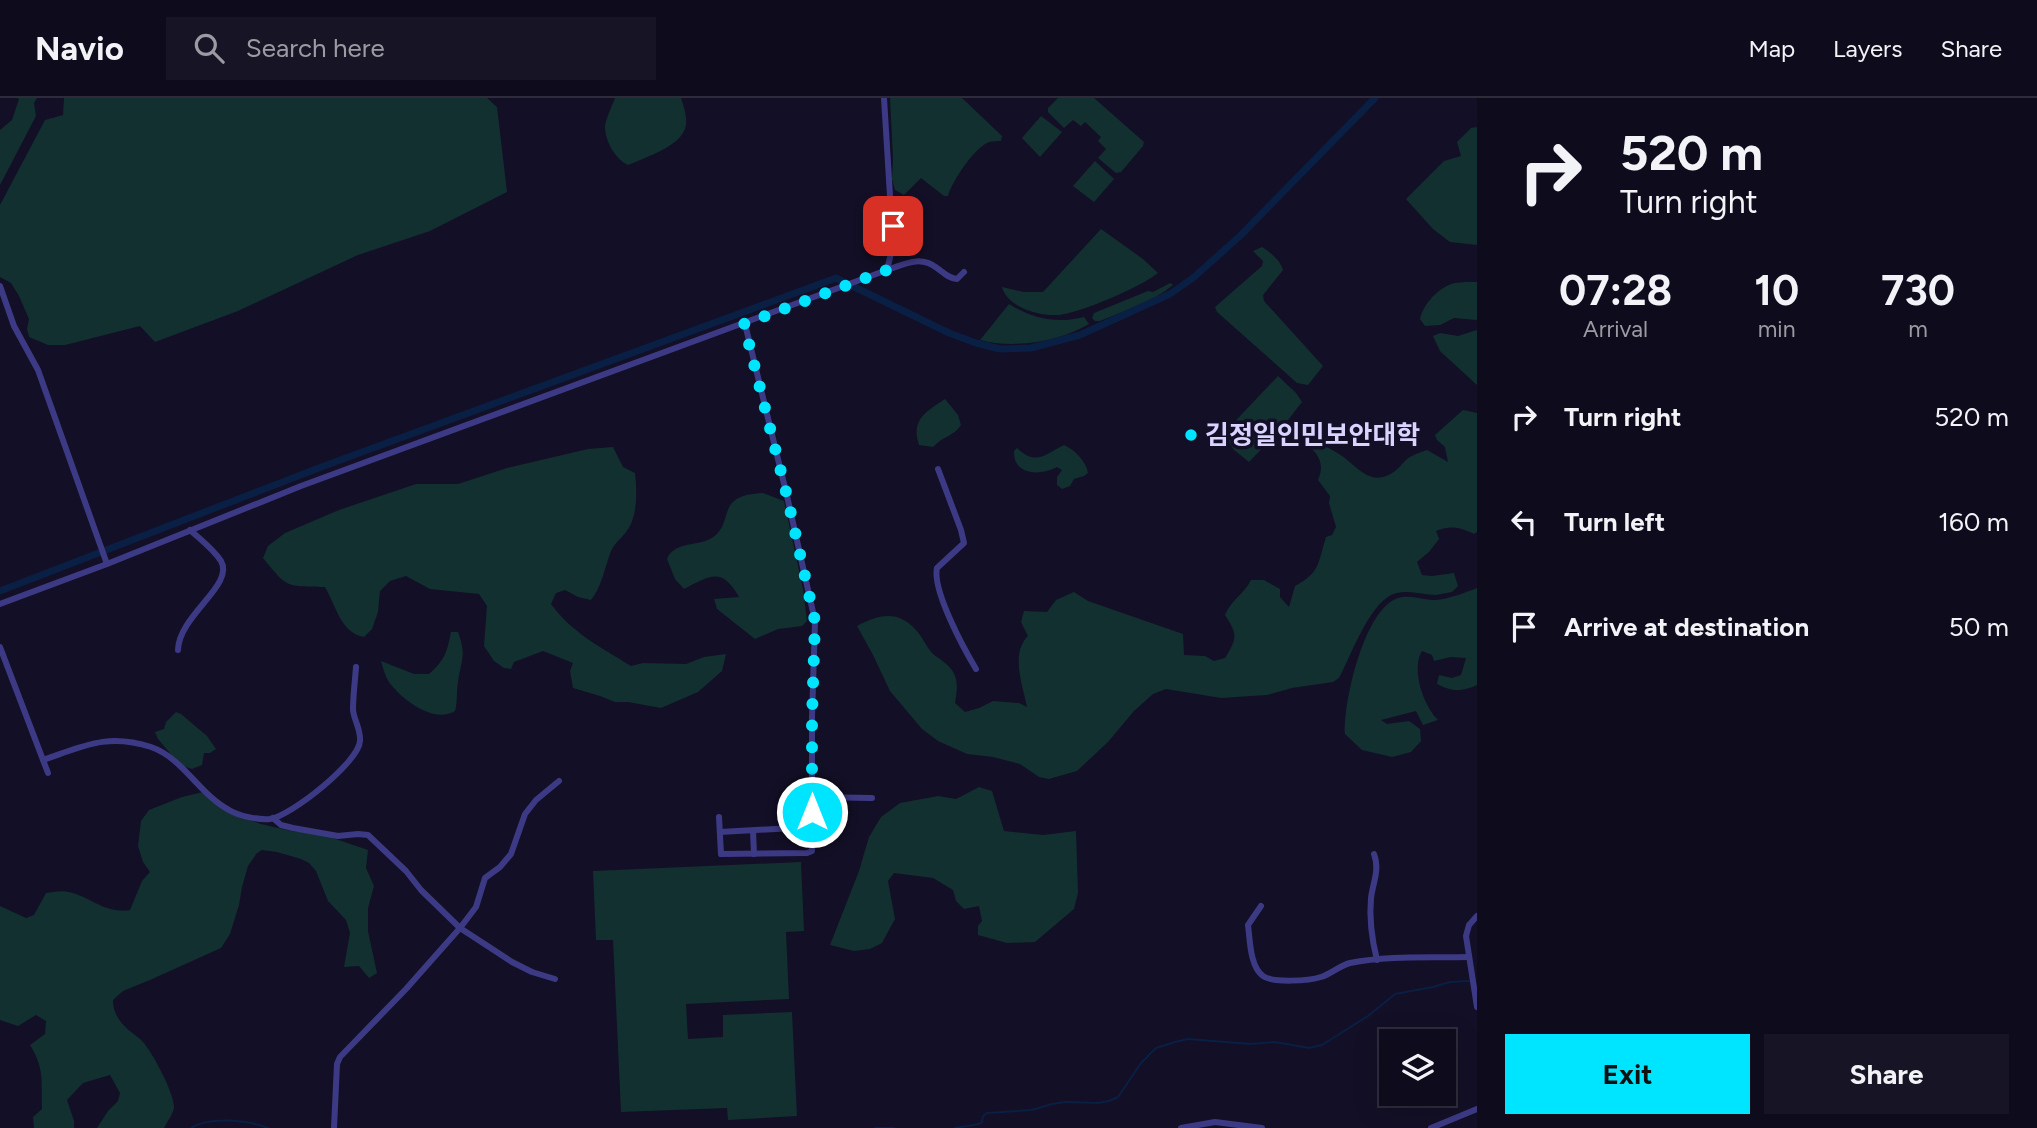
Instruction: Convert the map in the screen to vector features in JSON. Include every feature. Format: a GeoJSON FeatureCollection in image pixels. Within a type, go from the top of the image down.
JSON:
{"type":"FeatureCollection","features":[{"type":"Feature","properties":{"kind":"street"},"geometry":{"type":"LineString","coordinates":[[884,98],[893,245],[887,270]]}},
{"type":"Feature","properties":{"kind":"street"},"geometry":{"type":"LineString","coordinates":[[0,604],[314,481],[887,270],[925,260],[949,278],[957,279],[964,272]]}},
{"type":"Feature","properties":{"kind":"street"},"geometry":{"type":"LineString","coordinates":[[0,286],[14,326],[38,370],[107,562]]}},
{"type":"Feature","properties":{"kind":"street"},"geometry":{"type":"LineString","coordinates":[[719,817],[721,854],[812,851],[815,621],[785,484],[744,324]]}},
{"type":"Feature","properties":{"kind":"street"},"geometry":{"type":"LineString","coordinates":[[938,469],[964,543],[937,568],[936,580],[963,648],[976,669]]}},
{"type":"Feature","properties":{"kind":"street"},"geometry":{"type":"LineString","coordinates":[[178,650],[179,638],[185,625],[220,584],[224,572],[221,561],[190,530]]}},
{"type":"Feature","properties":{"kind":"street"},"geometry":{"type":"LineString","coordinates":[[0,647],[48,773]]}},
{"type":"Feature","properties":{"kind":"street"},"geometry":{"type":"LineString","coordinates":[[43,760],[107,740],[148,746],[162,751],[229,811],[262,819],[273,818],[295,807],[350,760],[358,749],[360,741],[353,709],[356,667]]}},
{"type":"Feature","properties":{"kind":"street"},"geometry":{"type":"LineString","coordinates":[[334,1128],[337,1064],[340,1057],[460,928],[476,907],[485,878],[511,854],[525,814],[536,800],[559,781]]}},
{"type":"Feature","properties":{"kind":"street"},"geometry":{"type":"LineString","coordinates":[[812,797],[872,798]]}},
{"type":"Feature","properties":{"kind":"street"},"geometry":{"type":"LineString","coordinates":[[273,818],[281,825],[293,828],[338,836],[368,835],[460,928],[512,962],[555,979]]}},
{"type":"Feature","properties":{"kind":"street"},"geometry":{"type":"LineString","coordinates":[[720,832],[812,827]]}},
{"type":"Feature","properties":{"kind":"street"},"geometry":{"type":"LineString","coordinates":[[753,831],[754,854]]}},
{"type":"Feature","properties":{"kind":"street"},"geometry":{"type":"LineString","coordinates":[[1374,854],[1377,873],[1371,897],[1370,922],[1377,960]]}},
{"type":"Feature","properties":{"kind":"street"},"geometry":{"type":"LineString","coordinates":[[1261,906],[1248,925],[1255,965],[1264,977],[1270,980],[1321,977],[1348,964],[1377,960],[1469,957]]}},
{"type":"Feature","properties":{"kind":"street"},"geometry":{"type":"LineString","coordinates":[[1477,916],[1466,936],[1477,1007]]}},
{"type":"Feature","properties":{"kind":"street"},"geometry":{"type":"LineString","coordinates":[[1431,1128],[1477,1109]]}},
{"type":"Feature","properties":{"kind":"street"},"geometry":{"type":"LineString","coordinates":[[1181,1128],[1215,1122],[1262,1128]]}},
{"type":"Feature","properties":{"kind":"green space"},"geometry":{"type":"Polygon","coordinates":[[[17,98],[37,98],[34,103],[36,116],[0,185],[0,130],[12,120],[19,99],[17,98]]]}},
{"type":"Feature","properties":{"kind":"green space"},"geometry":{"type":"Polygon","coordinates":[[[64,98],[487,98],[497,107],[507,192],[430,231],[358,255],[238,311],[155,342],[140,326],[65,345],[48,345],[29,337],[29,319],[19,296],[11,283],[0,277],[0,205],[45,120],[63,115],[64,98]]]}},
{"type":"Feature","properties":{"kind":"green space"},"geometry":{"type":"Polygon","coordinates":[[[615,98],[681,98],[686,118],[683,132],[671,145],[628,165],[615,154],[605,132],[615,98]]]}},
{"type":"Feature","properties":{"kind":"green space"},"geometry":{"type":"Polygon","coordinates":[[[890,98],[962,98],[1002,136],[1001,141],[989,142],[977,150],[959,174],[948,196],[944,196],[921,178],[904,195],[895,190],[892,179],[890,98]]]}},
{"type":"Feature","properties":{"kind":"green space"},"geometry":{"type":"Polygon","coordinates":[[[1058,98],[1094,98],[1144,142],[1143,146],[1121,172],[1116,173],[1098,158],[1106,149],[1098,141],[1101,137],[1085,122],[1081,126],[1073,120],[1064,128],[1048,112],[1048,108],[1058,98]]]}},
{"type":"Feature","properties":{"kind":"green space"},"geometry":{"type":"Polygon","coordinates":[[[1041,116],[1062,132],[1040,157],[1022,138],[1041,116]]]}},
{"type":"Feature","properties":{"kind":"green space"},"geometry":{"type":"Polygon","coordinates":[[[1477,127],[1477,245],[1450,242],[1433,229],[1406,199],[1444,161],[1461,156],[1457,142],[1471,128],[1477,127]]]}},
{"type":"Feature","properties":{"kind":"green space"},"geometry":{"type":"Polygon","coordinates":[[[1095,161],[1114,179],[1094,202],[1073,186],[1095,161]]]}},
{"type":"Feature","properties":{"kind":"green space"},"geometry":{"type":"Polygon","coordinates":[[[1101,229],[1158,273],[1109,299],[1066,314],[1042,314],[1025,309],[1005,294],[1002,287],[1024,292],[1043,292],[1101,229]]]}},
{"type":"Feature","properties":{"kind":"green space"},"geometry":{"type":"Polygon","coordinates":[[[1262,247],[1278,260],[1283,270],[1263,295],[1264,301],[1323,366],[1308,385],[1297,383],[1217,312],[1215,307],[1262,266],[1263,261],[1253,251],[1262,247]]]}},
{"type":"Feature","properties":{"kind":"green space"},"geometry":{"type":"Polygon","coordinates":[[[1477,282],[1477,320],[1454,318],[1440,325],[1425,326],[1420,319],[1434,295],[1451,284],[1477,282]]]}},
{"type":"Feature","properties":{"kind":"green space"},"geometry":{"type":"Polygon","coordinates":[[[1170,283],[1173,285],[1138,306],[1100,321],[1092,318],[1094,313],[1148,291],[1153,292],[1170,283]]]}},
{"type":"Feature","properties":{"kind":"green space"},"geometry":{"type":"Polygon","coordinates":[[[1009,304],[1036,317],[1064,320],[1084,317],[1089,324],[1064,335],[1036,342],[1007,344],[980,340],[1009,304]]]}},
{"type":"Feature","properties":{"kind":"green space"},"geometry":{"type":"Polygon","coordinates":[[[1477,330],[1477,385],[1440,351],[1433,336],[1440,333],[1458,336],[1477,330]]]}},
{"type":"Feature","properties":{"kind":"green space"},"geometry":{"type":"Polygon","coordinates":[[[1278,376],[1302,402],[1281,429],[1249,462],[1234,450],[1223,434],[1278,376]]]}},
{"type":"Feature","properties":{"kind":"green space"},"geometry":{"type":"Polygon","coordinates":[[[945,399],[958,415],[961,425],[933,447],[919,445],[918,423],[926,413],[945,399]]]}},
{"type":"Feature","properties":{"kind":"green space"},"geometry":{"type":"Polygon","coordinates":[[[1463,410],[1477,413],[1477,532],[1474,534],[1451,527],[1436,531],[1439,539],[1417,562],[1422,575],[1454,573],[1458,586],[1452,592],[1436,595],[1402,592],[1388,597],[1370,616],[1339,678],[1333,682],[1267,695],[1221,698],[1166,689],[1153,694],[1134,711],[1108,742],[1077,771],[1049,779],[1039,777],[1020,764],[967,754],[938,741],[922,729],[890,691],[857,626],[888,616],[902,619],[909,624],[932,653],[950,667],[957,686],[955,703],[965,712],[993,701],[1019,703],[1027,707],[1019,661],[1020,651],[1028,636],[1021,622],[1024,611],[1047,612],[1056,600],[1074,592],[1088,601],[1183,634],[1184,655],[1205,656],[1214,661],[1225,658],[1232,646],[1234,632],[1225,615],[1251,580],[1264,580],[1280,589],[1280,597],[1289,607],[1295,586],[1314,571],[1326,537],[1332,535],[1336,527],[1329,503],[1330,496],[1318,480],[1320,460],[1307,444],[1307,440],[1312,436],[1366,475],[1379,478],[1393,473],[1411,456],[1427,450],[1448,462],[1445,447],[1435,435],[1463,410]]]}},
{"type":"Feature","properties":{"kind":"green space"},"geometry":{"type":"Polygon","coordinates":[[[1064,445],[1079,456],[1088,473],[1074,479],[1070,486],[1062,489],[1057,485],[1057,477],[1062,470],[1057,467],[1043,472],[1029,472],[1018,465],[1015,459],[1014,451],[1017,448],[1035,458],[1064,445]]]}},
{"type":"Feature","properties":{"kind":"green space"},"geometry":{"type":"Polygon","coordinates":[[[613,447],[623,467],[635,473],[633,519],[611,551],[600,584],[591,600],[565,590],[556,593],[551,604],[578,632],[631,666],[643,663],[686,664],[704,657],[726,654],[722,671],[698,692],[661,708],[615,702],[573,688],[570,671],[573,663],[543,651],[514,662],[511,669],[504,668],[494,661],[484,646],[487,606],[479,594],[430,589],[406,576],[390,581],[380,591],[378,612],[372,629],[364,637],[344,624],[325,587],[289,584],[283,581],[263,558],[268,546],[285,533],[339,510],[416,484],[458,484],[507,468],[588,449],[613,447]]]}},
{"type":"Feature","properties":{"kind":"green space"},"geometry":{"type":"Polygon","coordinates":[[[763,493],[784,501],[807,621],[802,626],[778,629],[755,639],[717,609],[714,599],[739,597],[727,581],[715,576],[709,577],[684,589],[675,579],[667,559],[675,550],[710,539],[718,533],[731,504],[737,499],[763,493]]]}},
{"type":"Feature","properties":{"kind":"green space"},"geometry":{"type":"Polygon","coordinates":[[[1477,588],[1477,685],[1457,690],[1437,684],[1439,675],[1452,678],[1461,675],[1466,658],[1451,657],[1434,661],[1432,655],[1422,651],[1418,667],[1420,687],[1438,720],[1423,725],[1416,711],[1381,720],[1387,724],[1409,721],[1420,729],[1421,741],[1411,752],[1392,757],[1362,750],[1345,734],[1345,720],[1358,658],[1375,620],[1386,606],[1398,598],[1440,599],[1477,588]]]}},
{"type":"Feature","properties":{"kind":"green space"},"geometry":{"type":"Polygon","coordinates":[[[451,632],[458,632],[463,653],[455,711],[447,714],[428,712],[410,703],[395,689],[384,672],[381,661],[414,674],[429,674],[444,655],[451,632]]]}},
{"type":"Feature","properties":{"kind":"green space"},"geometry":{"type":"Polygon","coordinates":[[[176,712],[207,736],[216,749],[204,753],[202,765],[192,769],[180,765],[155,732],[164,729],[166,722],[176,712]]]}},
{"type":"Feature","properties":{"kind":"green space"},"geometry":{"type":"Polygon","coordinates":[[[979,787],[992,791],[1004,831],[1043,835],[1076,831],[1078,893],[1074,909],[1035,942],[1007,943],[978,935],[978,926],[982,921],[979,906],[964,909],[956,901],[953,890],[933,878],[894,873],[888,881],[895,919],[882,943],[870,949],[854,951],[830,945],[859,871],[869,837],[881,817],[900,803],[938,796],[956,799],[979,787]]]}},
{"type":"Feature","properties":{"kind":"green space"},"geometry":{"type":"Polygon","coordinates":[[[203,792],[228,812],[261,824],[321,834],[368,850],[366,868],[374,886],[368,908],[368,931],[377,973],[369,978],[359,966],[344,967],[350,933],[346,920],[328,901],[316,871],[309,863],[262,850],[248,866],[230,934],[221,948],[123,991],[113,1000],[118,1018],[150,1051],[171,1092],[174,1108],[164,1128],[97,1128],[118,1101],[120,1093],[110,1075],[83,1083],[67,1100],[74,1128],[34,1128],[33,1117],[42,1109],[42,1083],[38,1061],[30,1045],[45,1034],[46,1021],[36,1015],[18,1026],[0,1020],[0,906],[26,918],[34,915],[46,893],[63,891],[77,894],[113,910],[130,910],[142,881],[150,872],[143,862],[138,846],[141,821],[149,810],[203,792]]]}},
{"type":"Feature","properties":{"kind":"green space"},"geometry":{"type":"Polygon","coordinates":[[[801,862],[804,931],[786,932],[789,999],[686,1004],[688,1039],[723,1037],[723,1015],[792,1012],[797,1116],[728,1120],[727,1108],[621,1112],[613,940],[596,940],[593,871],[801,862]]]}},
{"type":"Feature","properties":{"kind":"waterway"},"geometry":{"type":"LineString","coordinates":[[0,591],[324,466],[836,278],[949,333],[1000,349],[1031,348],[1080,335],[1170,294],[1193,278],[1241,235],[1375,98]]}},
{"type":"Feature","properties":{"kind":"waterway"},"geometry":{"type":"LineString","coordinates":[[955,1128],[979,1124],[987,1113],[1032,1110],[1065,1102],[1109,1101],[1118,1097],[1141,1063],[1156,1048],[1175,1042],[1188,1039],[1251,1044],[1275,1042],[1309,1048],[1322,1045],[1368,1016],[1395,994],[1450,982],[1469,981]]}},
{"type":"Feature","properties":{"kind":"waterway"},"geometry":{"type":"LineString","coordinates":[[191,1128],[208,1122],[229,1120],[268,1128]]}},
{"type":"Feature","properties":{"kind":"waterway"},"geometry":{"type":"LineString","coordinates":[[875,1128],[894,1128]]}},
{"type":"Feature","properties":{"kind":"place","name":"김정일인민보안대학"},"geometry":{"type":"Point","coordinates":[1191,435]}},
{"type":"Feature","properties":{"kind":"route"},"geometry":{"type":"LineString","coordinates":[[812,812],[815,621],[744,324],[887,270],[891,260],[893,226]]}}]}
